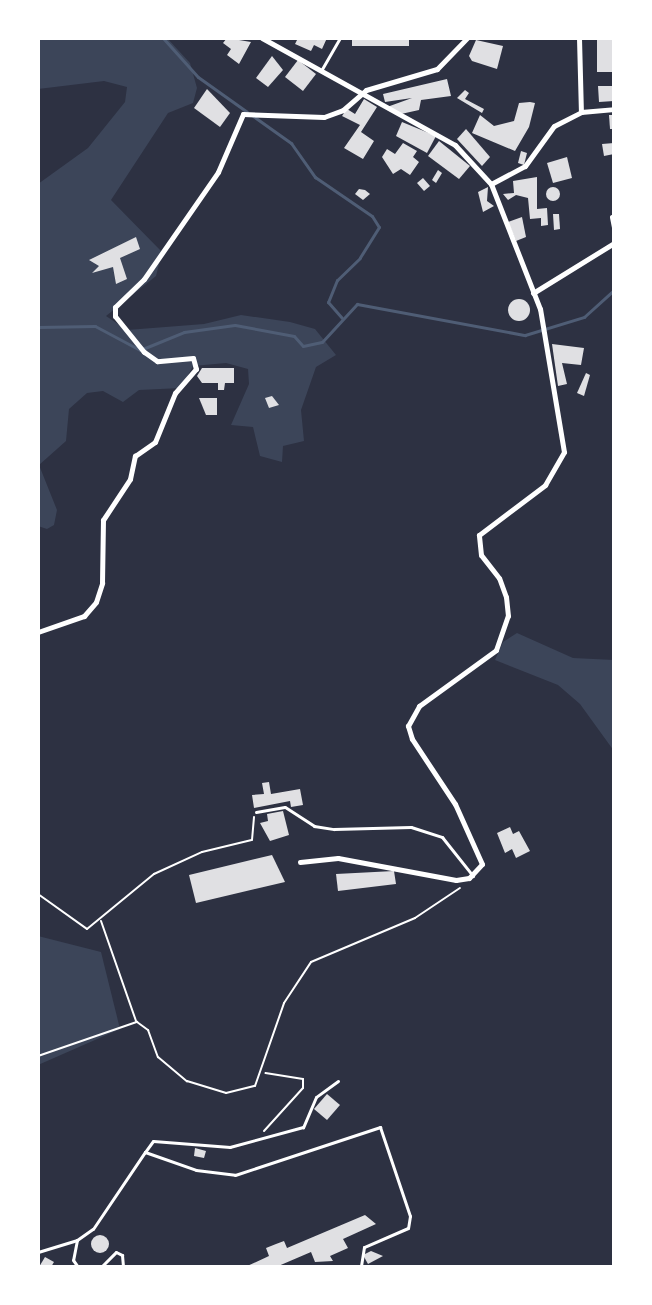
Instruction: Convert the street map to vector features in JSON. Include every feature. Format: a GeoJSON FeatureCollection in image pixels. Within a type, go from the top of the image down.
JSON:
{"type":"FeatureCollection","features":[{"type":"Feature","properties":{"kind":"street"},"geometry":{"type":"LineString","coordinates":[[262,38],[455,145],[491,184],[533,293],[564,452],[545,485],[479,535],[481,555],[499,578],[506,597],[508,616],[496,650],[419,706],[408,726],[480,854],[482,864],[471,877],[431,879],[391,865],[338,858],[300,862]]}},
{"type":"Feature","properties":{"kind":"street"},"geometry":{"type":"LineString","coordinates":[[38,632],[84,616],[96,602],[102,583],[103,520],[130,479],[135,456],[155,442],[169,403],[198,361],[157,361],[144,352],[115,316],[115,307],[144,279],[218,172],[243,114],[324,117],[343,110],[360,94],[437,69],[467,38]]}},
{"type":"Feature","properties":{"kind":"street"},"geometry":{"type":"LineString","coordinates":[[579,38],[581,112]]}},
{"type":"Feature","properties":{"kind":"street"},"geometry":{"type":"LineString","coordinates":[[491,184],[525,166],[554,126],[581,112],[614,109]]}},
{"type":"Feature","properties":{"kind":"street"},"geometry":{"type":"LineString","coordinates":[[612,217],[614,227]]}},
{"type":"Feature","properties":{"kind":"street"},"geometry":{"type":"LineString","coordinates":[[533,293],[614,243]]}},
{"type":"Feature","properties":{"kind":"lane"},"geometry":{"type":"LineString","coordinates":[[322,69],[340,38]]}},
{"type":"Feature","properties":{"kind":"lane"},"geometry":{"type":"LineString","coordinates":[[256,812],[285,807],[314,826],[334,829],[411,827],[442,837],[471,877]]}},
{"type":"Feature","properties":{"kind":"lane"},"geometry":{"type":"LineString","coordinates":[[38,1252],[77,1240],[93,1229],[153,1141],[211,1147],[255,1141],[303,1127],[316,1097],[338,1081]]}},
{"type":"Feature","properties":{"kind":"lane"},"geometry":{"type":"LineString","coordinates":[[145,1152],[196,1170],[235,1175],[380,1127],[410,1216],[408,1228],[364,1247],[359,1267],[319,1267]]}},
{"type":"Feature","properties":{"kind":"lane"},"geometry":{"type":"LineString","coordinates":[[77,1240],[73,1260],[78,1267]]}},
{"type":"Feature","properties":{"kind":"lane"},"geometry":{"type":"LineString","coordinates":[[101,1267],[116,1252],[122,1255],[123,1267]]}},
{"type":"Feature","properties":{"kind":"path"},"geometry":{"type":"LineString","coordinates":[[38,894],[87,929],[154,874],[202,852],[252,840],[256,812]]}},
{"type":"Feature","properties":{"kind":"path"},"geometry":{"type":"LineString","coordinates":[[100,921],[137,1022],[148,1030],[158,1057],[187,1081],[226,1093],[255,1086],[264,1073],[284,1003],[311,962],[415,918],[471,877]]}},
{"type":"Feature","properties":{"kind":"path"},"geometry":{"type":"LineString","coordinates":[[38,1056],[137,1022]]}},
{"type":"Feature","properties":{"kind":"path"},"geometry":{"type":"LineString","coordinates":[[255,1141],[303,1088],[303,1079],[264,1073]]}},
{"type":"Feature","properties":{"kind":"shaded area"},"geometry":{"type":"Polygon","coordinates":[[[38,38],[167,38],[190,63],[197,88],[193,103],[168,113],[111,200],[162,252],[156,276],[106,316],[127,330],[204,324],[241,315],[290,322],[315,329],[336,355],[316,367],[301,410],[304,441],[283,446],[282,462],[260,456],[253,427],[231,425],[249,384],[248,369],[226,363],[193,366],[181,388],[139,390],[123,402],[103,391],[87,393],[69,409],[66,441],[39,465],[57,510],[54,525],[47,529],[38,526],[38,184],[88,148],[125,102],[127,87],[104,81],[38,89],[38,38]]]}},
{"type":"Feature","properties":{"kind":"shaded area"},"geometry":{"type":"Polygon","coordinates":[[[517,633],[573,658],[614,660],[614,751],[580,704],[558,685],[495,660],[503,642],[517,633]]]}},
{"type":"Feature","properties":{"kind":"shaded area"},"geometry":{"type":"Polygon","coordinates":[[[38,936],[101,952],[120,1029],[38,1065],[38,936]]]}},
{"type":"Feature","properties":{"kind":"building"},"geometry":{"type":"Polygon","coordinates":[[[227,38],[251,42],[239,64],[227,55],[231,49],[223,43],[227,38]]]}},
{"type":"Feature","properties":{"kind":"building"},"geometry":{"type":"Polygon","coordinates":[[[298,38],[327,38],[322,49],[314,45],[311,51],[295,44],[298,38]]]}},
{"type":"Feature","properties":{"kind":"building"},"geometry":{"type":"Polygon","coordinates":[[[352,38],[409,38],[409,46],[352,46],[352,38]]]}},
{"type":"Feature","properties":{"kind":"building"},"geometry":{"type":"Polygon","coordinates":[[[597,38],[614,38],[614,72],[597,72],[597,38]]]}},
{"type":"Feature","properties":{"kind":"building"},"geometry":{"type":"Polygon","coordinates":[[[476,40],[503,46],[497,69],[472,61],[469,56],[476,40]]]}},
{"type":"Feature","properties":{"kind":"building"},"geometry":{"type":"Polygon","coordinates":[[[272,56],[283,70],[268,87],[256,78],[272,56]]]}},
{"type":"Feature","properties":{"kind":"building"},"geometry":{"type":"Polygon","coordinates":[[[298,60],[316,74],[303,91],[285,77],[298,60]]]}},
{"type":"Feature","properties":{"kind":"building"},"geometry":{"type":"Polygon","coordinates":[[[447,79],[451,96],[421,100],[419,110],[401,114],[387,107],[412,98],[385,102],[383,94],[447,79]]]}},
{"type":"Feature","properties":{"kind":"building"},"geometry":{"type":"Polygon","coordinates":[[[598,86],[614,86],[614,101],[599,102],[598,86]]]}},
{"type":"Feature","properties":{"kind":"building"},"geometry":{"type":"Polygon","coordinates":[[[207,89],[230,113],[220,127],[194,108],[207,89]]]}},
{"type":"Feature","properties":{"kind":"building"},"geometry":{"type":"Polygon","coordinates":[[[465,90],[469,93],[465,99],[484,109],[482,113],[457,98],[465,90]]]}},
{"type":"Feature","properties":{"kind":"building"},"geometry":{"type":"Polygon","coordinates":[[[364,99],[377,107],[361,132],[374,141],[363,159],[344,148],[360,125],[342,116],[347,109],[355,114],[364,99]]]}},
{"type":"Feature","properties":{"kind":"building"},"geometry":{"type":"Polygon","coordinates":[[[519,103],[535,103],[529,127],[515,151],[472,133],[480,115],[494,126],[514,121],[519,103]]]}},
{"type":"Feature","properties":{"kind":"building"},"geometry":{"type":"Polygon","coordinates":[[[609,115],[614,115],[614,129],[610,129],[609,115]]]}},
{"type":"Feature","properties":{"kind":"building"},"geometry":{"type":"Polygon","coordinates":[[[402,122],[436,136],[427,153],[396,136],[402,122]]]}},
{"type":"Feature","properties":{"kind":"building"},"geometry":{"type":"Polygon","coordinates":[[[466,129],[490,157],[482,166],[457,139],[466,129]]]}},
{"type":"Feature","properties":{"kind":"building"},"geometry":{"type":"Polygon","coordinates":[[[439,141],[470,166],[459,179],[428,156],[439,141]]]}},
{"type":"Feature","properties":{"kind":"building"},"geometry":{"type":"Polygon","coordinates":[[[403,143],[417,151],[413,157],[419,162],[410,175],[401,169],[393,174],[382,157],[387,149],[395,154],[403,143]]]}},
{"type":"Feature","properties":{"kind":"building"},"geometry":{"type":"Polygon","coordinates":[[[614,143],[614,154],[604,156],[602,144],[614,143]]]}},
{"type":"Feature","properties":{"kind":"building"},"geometry":{"type":"Polygon","coordinates":[[[521,151],[527,153],[524,165],[518,163],[521,151]]]}},
{"type":"Feature","properties":{"kind":"building"},"geometry":{"type":"Polygon","coordinates":[[[567,157],[572,178],[553,183],[547,163],[567,157]]]}},
{"type":"Feature","properties":{"kind":"building"},"geometry":{"type":"Polygon","coordinates":[[[438,170],[442,173],[436,183],[432,180],[438,170]]]}},
{"type":"Feature","properties":{"kind":"building"},"geometry":{"type":"Polygon","coordinates":[[[537,177],[537,209],[547,208],[548,225],[541,226],[541,218],[530,219],[528,198],[516,195],[508,200],[503,194],[514,193],[513,181],[537,177]]]}},
{"type":"Feature","properties":{"kind":"building"},"geometry":{"type":"Polygon","coordinates":[[[423,178],[430,186],[424,191],[417,183],[423,178]]]}},
{"type":"Feature","properties":{"kind":"building"},"geometry":{"type":"Polygon","coordinates":[[[488,187],[487,201],[494,206],[483,212],[478,192],[488,187]]]}},
{"type":"Feature","properties":{"kind":"building"},"geometry":{"type":"Polygon","coordinates":[[[553,187],[560,194],[553,201],[546,194],[553,187]]]}},
{"type":"Feature","properties":{"kind":"building"},"geometry":{"type":"Polygon","coordinates":[[[359,189],[370,194],[363,200],[355,194],[359,189]]]}},
{"type":"Feature","properties":{"kind":"building"},"geometry":{"type":"Polygon","coordinates":[[[553,214],[559,214],[560,229],[554,230],[553,214]]]}},
{"type":"Feature","properties":{"kind":"building"},"geometry":{"type":"Polygon","coordinates":[[[522,217],[526,237],[516,241],[508,222],[522,217]]]}},
{"type":"Feature","properties":{"kind":"building"},"geometry":{"type":"Polygon","coordinates":[[[136,237],[140,249],[120,258],[127,279],[116,284],[113,267],[92,273],[99,266],[89,260],[136,237]]]}},
{"type":"Feature","properties":{"kind":"building"},"geometry":{"type":"Polygon","coordinates":[[[519,299],[527,302],[530,310],[527,318],[519,321],[511,318],[508,310],[511,302],[519,299]]]}},
{"type":"Feature","properties":{"kind":"building"},"geometry":{"type":"Polygon","coordinates":[[[552,344],[584,348],[581,365],[562,363],[567,384],[558,386],[552,344]]]}},
{"type":"Feature","properties":{"kind":"building"},"geometry":{"type":"Polygon","coordinates":[[[202,368],[234,368],[234,383],[225,383],[224,390],[218,390],[218,383],[202,383],[197,376],[202,368]]]}},
{"type":"Feature","properties":{"kind":"building"},"geometry":{"type":"Polygon","coordinates":[[[586,373],[590,375],[584,396],[577,393],[586,373]]]}},
{"type":"Feature","properties":{"kind":"building"},"geometry":{"type":"Polygon","coordinates":[[[272,396],[279,405],[269,408],[265,398],[272,396]]]}},
{"type":"Feature","properties":{"kind":"building"},"geometry":{"type":"Polygon","coordinates":[[[199,398],[217,398],[217,415],[206,415],[199,398]]]}},
{"type":"Feature","properties":{"kind":"building"},"geometry":{"type":"Polygon","coordinates":[[[269,782],[271,794],[300,789],[303,805],[291,807],[290,801],[254,808],[252,795],[264,794],[262,783],[269,782]]]}},
{"type":"Feature","properties":{"kind":"building"},"geometry":{"type":"Polygon","coordinates":[[[283,811],[289,835],[270,841],[260,823],[268,821],[267,814],[283,811]]]}},
{"type":"Feature","properties":{"kind":"building"},"geometry":{"type":"Polygon","coordinates":[[[510,827],[513,834],[519,831],[530,851],[516,858],[512,849],[505,853],[497,833],[510,827]]]}},
{"type":"Feature","properties":{"kind":"building"},"geometry":{"type":"Polygon","coordinates":[[[272,855],[285,882],[196,903],[189,875],[272,855]]]}},
{"type":"Feature","properties":{"kind":"building"},"geometry":{"type":"Polygon","coordinates":[[[394,871],[396,884],[338,891],[336,874],[394,871]]]}},
{"type":"Feature","properties":{"kind":"building"},"geometry":{"type":"Polygon","coordinates":[[[327,1094],[340,1105],[327,1120],[314,1109],[327,1094]]]}},
{"type":"Feature","properties":{"kind":"building"},"geometry":{"type":"Polygon","coordinates":[[[195,1148],[206,1151],[204,1158],[194,1156],[195,1148]]]}},
{"type":"Feature","properties":{"kind":"building"},"geometry":{"type":"Polygon","coordinates":[[[365,1215],[376,1224],[343,1239],[348,1248],[330,1256],[333,1261],[315,1262],[311,1252],[276,1267],[245,1267],[269,1256],[266,1248],[284,1241],[287,1248],[365,1215]]]}},
{"type":"Feature","properties":{"kind":"building"},"geometry":{"type":"Polygon","coordinates":[[[96,1235],[104,1235],[109,1244],[107,1251],[96,1253],[91,1248],[91,1240],[96,1235]]]}},
{"type":"Feature","properties":{"kind":"building"},"geometry":{"type":"Polygon","coordinates":[[[371,1251],[383,1256],[368,1264],[363,1255],[371,1251]]]}},
{"type":"Feature","properties":{"kind":"building"},"geometry":{"type":"Polygon","coordinates":[[[45,1257],[54,1262],[51,1267],[39,1267],[45,1257]]]}},
{"type":"Feature","properties":{"kind":"waterway"},"geometry":{"type":"LineString","coordinates":[[163,38],[198,77],[247,112]]}},
{"type":"Feature","properties":{"kind":"waterway"},"geometry":{"type":"LineString","coordinates":[[253,116],[291,143],[315,177],[372,216],[379,227],[360,258],[337,280],[328,302],[342,318]]}},
{"type":"Feature","properties":{"kind":"waterway"},"geometry":{"type":"LineString","coordinates":[[38,327],[95,326],[140,350],[184,332],[235,325],[294,336],[303,346],[322,342],[357,304],[525,335],[584,317],[614,290]]}}]}
